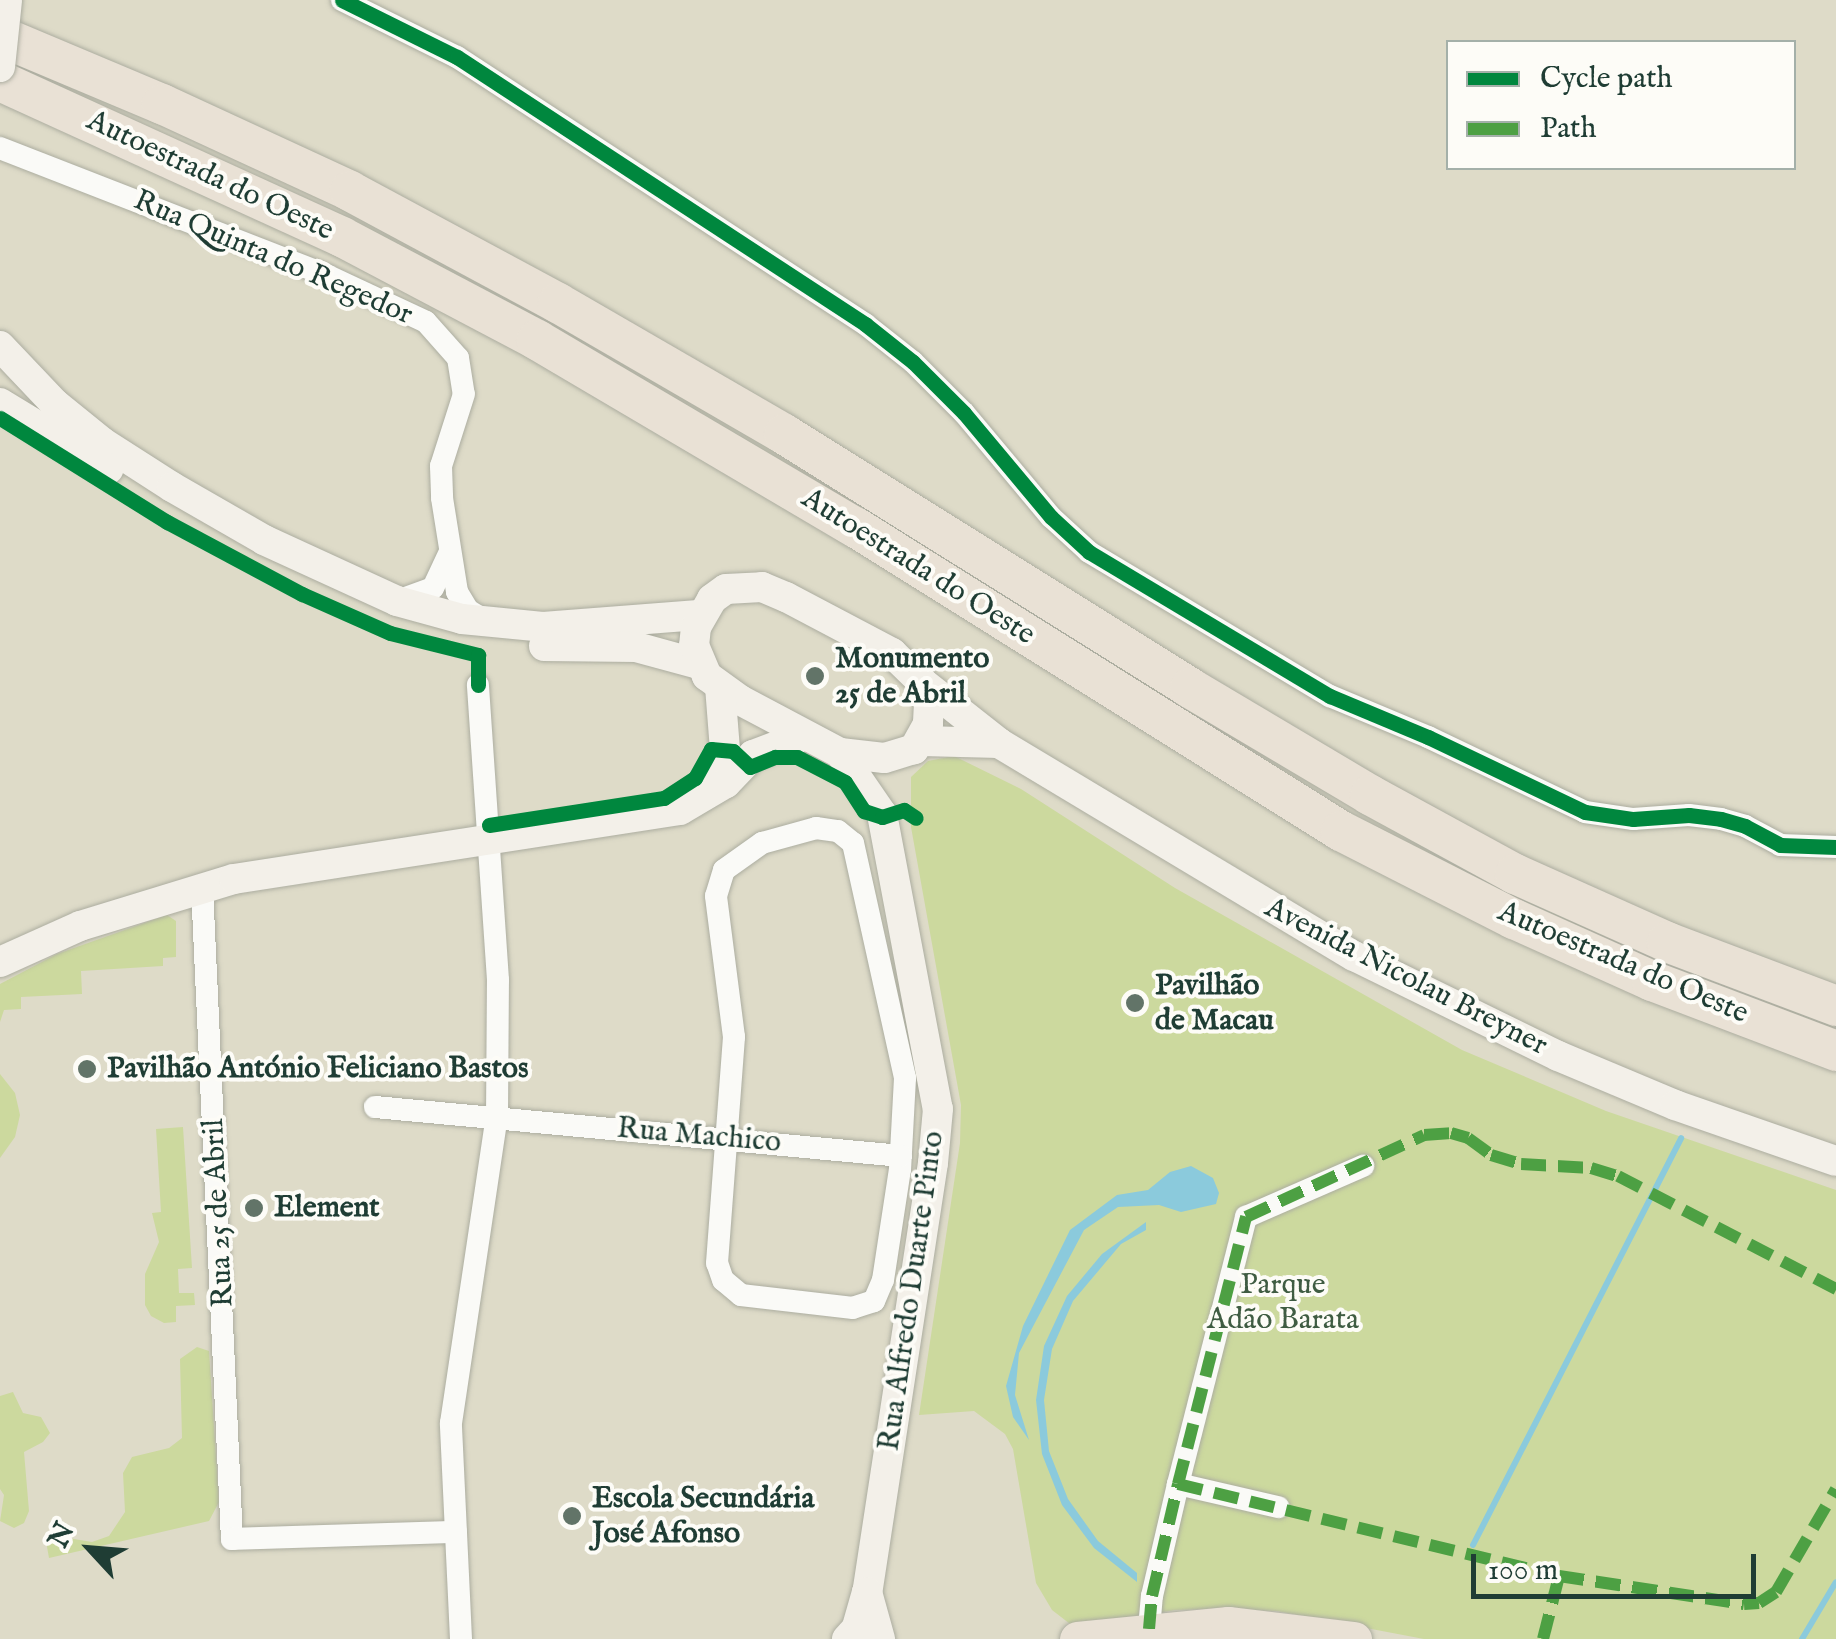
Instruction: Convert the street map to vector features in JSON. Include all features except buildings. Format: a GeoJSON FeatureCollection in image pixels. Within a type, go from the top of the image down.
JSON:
{"type":"FeatureCollection","features":[{"type":"Feature","properties":{"kind":"highway","name":"Autoestrada do Oeste"},"geometry":{"type":"LineString","coordinates":[[0,36],[162,104],[350,191],[558,303],[784,434],[1222,708],[1499,865],[1667,942],[1836,1006]]}},
{"type":"Feature","properties":{"kind":"highway","name":"Autoestrada do Oeste"},"geometry":{"type":"LineString","coordinates":[[0,81],[326,229],[537,340],[854,526],[1341,831],[1514,919],[1652,981],[1836,1050]]}},
{"type":"Feature","properties":{"kind":"main road"},"geometry":{"type":"LineString","coordinates":[[0,67],[7,0]]}},
{"type":"Feature","properties":{"kind":"main road","name":"Avenida Nicolau Breyner"},"geometry":{"type":"LineString","coordinates":[[0,346],[55,404],[102,442],[158,478],[264,540],[397,601],[490,624],[612,624],[699,615],[726,589],[762,586],[874,641],[999,743],[1210,873],[1449,1004],[1676,1106],[1836,1162]]}},
{"type":"Feature","properties":{"kind":"main road"},"geometry":{"type":"LineString","coordinates":[[0,403],[190,520],[346,600],[396,620],[482,641],[657,649],[698,664],[720,687],[840,754],[884,758],[912,748],[999,743]]}},
{"type":"Feature","properties":{"kind":"main road"},"geometry":{"type":"LineString","coordinates":[[698,664],[694,646],[699,615]]}},
{"type":"Feature","properties":{"kind":"main road"},"geometry":{"type":"LineString","coordinates":[[912,748],[929,704],[923,683]]}},
{"type":"Feature","properties":{"kind":"main road"},"geometry":{"type":"LineString","coordinates":[[696,802],[718,773],[725,750],[720,687]]}},
{"type":"Feature","properties":{"kind":"main road"},"geometry":{"type":"LineString","coordinates":[[0,962],[80,926],[202,887],[278,870],[658,815],[696,802],[726,783],[753,755],[803,736]]}},
{"type":"Feature","properties":{"kind":"main road","name":"Rua Alfredo Duarte Pinto"},"geometry":{"type":"LineString","coordinates":[[882,814],[912,748]]}},
{"type":"Feature","properties":{"kind":"main road","name":"Rua Alfredo Duarte Pinto"},"geometry":{"type":"LineString","coordinates":[[840,754],[882,814],[935,1085],[938,1134],[867,1592],[856,1628],[847,1639]]}},
{"type":"Feature","properties":{"kind":"main road","name":"Rua Alfredo Duarte Pinto"},"geometry":{"type":"LineString","coordinates":[[867,1592],[880,1639]]}},
{"type":"Feature","properties":{"kind":"main road"},"geometry":{"type":"LineString","coordinates":[[1076,1639],[1228,1624],[1354,1639]]}},
{"type":"Feature","properties":{"kind":"street"},"geometry":{"type":"LineString","coordinates":[[342,0],[458,57],[865,324],[913,362],[1024,479],[1051,517],[1090,552],[1330,696],[1428,737],[1585,812],[1633,818],[1688,815],[1722,819],[1746,826],[1780,845],[1836,848]]}},
{"type":"Feature","properties":{"kind":"street","name":"Rua Quinta do Regedor"},"geometry":{"type":"LineString","coordinates":[[0,148],[328,276],[426,322],[458,358],[464,394],[440,466],[450,554],[461,601],[490,624]]}},
{"type":"Feature","properties":{"kind":"street"},"geometry":{"type":"LineString","coordinates":[[397,601],[433,588],[450,554]]}},
{"type":"Feature","properties":{"kind":"street"},"geometry":{"type":"LineString","coordinates":[[461,1639],[451,1423],[496,1117],[498,980],[478,685]]}},
{"type":"Feature","properties":{"kind":"street"},"geometry":{"type":"LineString","coordinates":[[816,828],[838,831],[853,843],[905,1078],[901,1156],[883,1280],[874,1300],[853,1308],[741,1295],[723,1280],[716,1263],[734,1037],[716,896],[724,870],[762,843],[816,828]]}},
{"type":"Feature","properties":{"kind":"street","name":"Rua 25 de Abril"},"geometry":{"type":"LineString","coordinates":[[202,887],[232,1539],[456,1532]]}},
{"type":"Feature","properties":{"kind":"street","name":"Rua Machico"},"geometry":{"type":"LineString","coordinates":[[375,1107],[901,1156]]}},
{"type":"Feature","properties":{"kind":"street"},"geometry":{"type":"LineString","coordinates":[[1150,1629],[1152,1596],[1178,1484],[1246,1218],[1362,1166]]}},
{"type":"Feature","properties":{"kind":"street"},"geometry":{"type":"LineString","coordinates":[[1178,1484],[1278,1507]]}},
{"type":"Feature","properties":{"kind":"green space","name":"Parque Adão Barata"},"geometry":{"type":"Polygon","coordinates":[[[954,756],[1021,789],[1175,888],[1462,1050],[1606,1111],[1836,1190],[1836,1639],[1424,1639],[1277,1611],[1220,1609],[1175,1610],[1074,1627],[1052,1610],[1036,1583],[1013,1449],[1005,1434],[974,1411],[919,1415],[960,1143],[961,1105],[911,827],[911,777],[928,761],[954,756]]]}},
{"type":"Feature","properties":{"kind":"green space"},"geometry":{"type":"Polygon","coordinates":[[[167,915],[176,921],[176,957],[163,958],[163,966],[81,971],[82,994],[21,997],[21,1009],[4,1010],[0,1022],[0,984],[57,954],[167,915]]]}},
{"type":"Feature","properties":{"kind":"green space"},"geometry":{"type":"Polygon","coordinates":[[[0,1074],[15,1093],[20,1115],[15,1137],[0,1158],[0,1074]]]}},
{"type":"Feature","properties":{"kind":"green space"},"geometry":{"type":"Polygon","coordinates":[[[183,1127],[192,1268],[178,1269],[179,1293],[194,1293],[195,1305],[176,1306],[176,1322],[164,1323],[151,1316],[145,1305],[145,1274],[159,1242],[152,1213],[161,1212],[156,1129],[183,1127]]]}},
{"type":"Feature","properties":{"kind":"green space"},"geometry":{"type":"Polygon","coordinates":[[[197,1347],[209,1351],[219,1502],[209,1521],[49,1558],[46,1541],[68,1538],[92,1542],[109,1536],[125,1512],[123,1473],[132,1457],[169,1448],[182,1438],[180,1359],[197,1347]]]}},
{"type":"Feature","properties":{"kind":"green space"},"geometry":{"type":"Polygon","coordinates":[[[13,1392],[23,1413],[41,1417],[50,1433],[43,1442],[24,1452],[29,1511],[24,1523],[14,1528],[0,1521],[4,1495],[0,1489],[0,1396],[13,1392]]]}},
{"type":"Feature","properties":{"kind":"water"},"geometry":{"type":"Polygon","coordinates":[[[1191,1166],[1213,1178],[1219,1193],[1216,1204],[1181,1212],[1159,1205],[1118,1207],[1084,1230],[1019,1353],[1015,1395],[1029,1440],[1013,1417],[1006,1386],[1023,1326],[1070,1230],[1117,1195],[1148,1190],[1170,1172],[1191,1166]]]}},
{"type":"Feature","properties":{"kind":"water"},"geometry":{"type":"Polygon","coordinates":[[[1146,1222],[1146,1230],[1121,1244],[1073,1301],[1052,1349],[1044,1400],[1049,1451],[1068,1499],[1098,1541],[1137,1573],[1137,1582],[1094,1548],[1062,1505],[1042,1454],[1036,1400],[1044,1346],[1067,1296],[1102,1254],[1146,1222]]]}},
{"type":"Feature","properties":{"kind":"waterway"},"geometry":{"type":"LineString","coordinates":[[1473,1545],[1681,1138]]}},
{"type":"Feature","properties":{"kind":"waterway"},"geometry":{"type":"LineString","coordinates":[[1802,1639],[1836,1582]]}},
{"type":"Feature","properties":{"kind":"marked path"},"geometry":{"type":"LineString","coordinates":[[1178,1484],[1246,1217],[1424,1135],[1451,1133],[1468,1138],[1491,1155],[1521,1164],[1591,1168],[1618,1176],[1836,1289]]}},
{"type":"Feature","properties":{"kind":"marked path"},"geometry":{"type":"LineString","coordinates":[[1149,1629],[1152,1596],[1178,1484],[1559,1576],[1744,1604],[1759,1603],[1776,1592],[1836,1489]]}},
{"type":"Feature","properties":{"kind":"marked path"},"geometry":{"type":"LineString","coordinates":[[1543,1639],[1559,1576]]}},
{"type":"Feature","properties":{"kind":"cycle path"},"geometry":{"type":"LineString","coordinates":[[342,0],[457,57],[865,324],[913,362],[964,413],[1051,517],[1089,552],[1330,696],[1428,737],[1585,812],[1633,819],[1689,815],[1721,819],[1745,826],[1780,845],[1836,847]]}},
{"type":"Feature","properties":{"kind":"cycle path"},"geometry":{"type":"LineString","coordinates":[[0,418],[167,522],[302,594],[390,633],[478,655],[478,685]]}},
{"type":"Feature","properties":{"kind":"cycle path"},"geometry":{"type":"LineString","coordinates":[[489,825],[664,798],[695,778],[711,749],[733,751],[750,767],[775,757],[797,757],[845,782],[864,811],[882,817],[904,810],[916,818]]}},
{"type":"Feature","properties":{"kind":"place","name":"Monumento 25 de Abril"},"geometry":{"type":"Point","coordinates":[815,676]}},
{"type":"Feature","properties":{"kind":"place","name":"Pavilhão de Macau"},"geometry":{"type":"Point","coordinates":[1135,1003]}},
{"type":"Feature","properties":{"kind":"place","name":"Pavilhão António Feliciano Bastos"},"geometry":{"type":"Point","coordinates":[87,1069]}},
{"type":"Feature","properties":{"kind":"place","name":"Element"},"geometry":{"type":"Point","coordinates":[254,1208]}},
{"type":"Feature","properties":{"kind":"place","name":"Escola Secundária José Afonso"},"geometry":{"type":"Point","coordinates":[572,1516]}}]}
